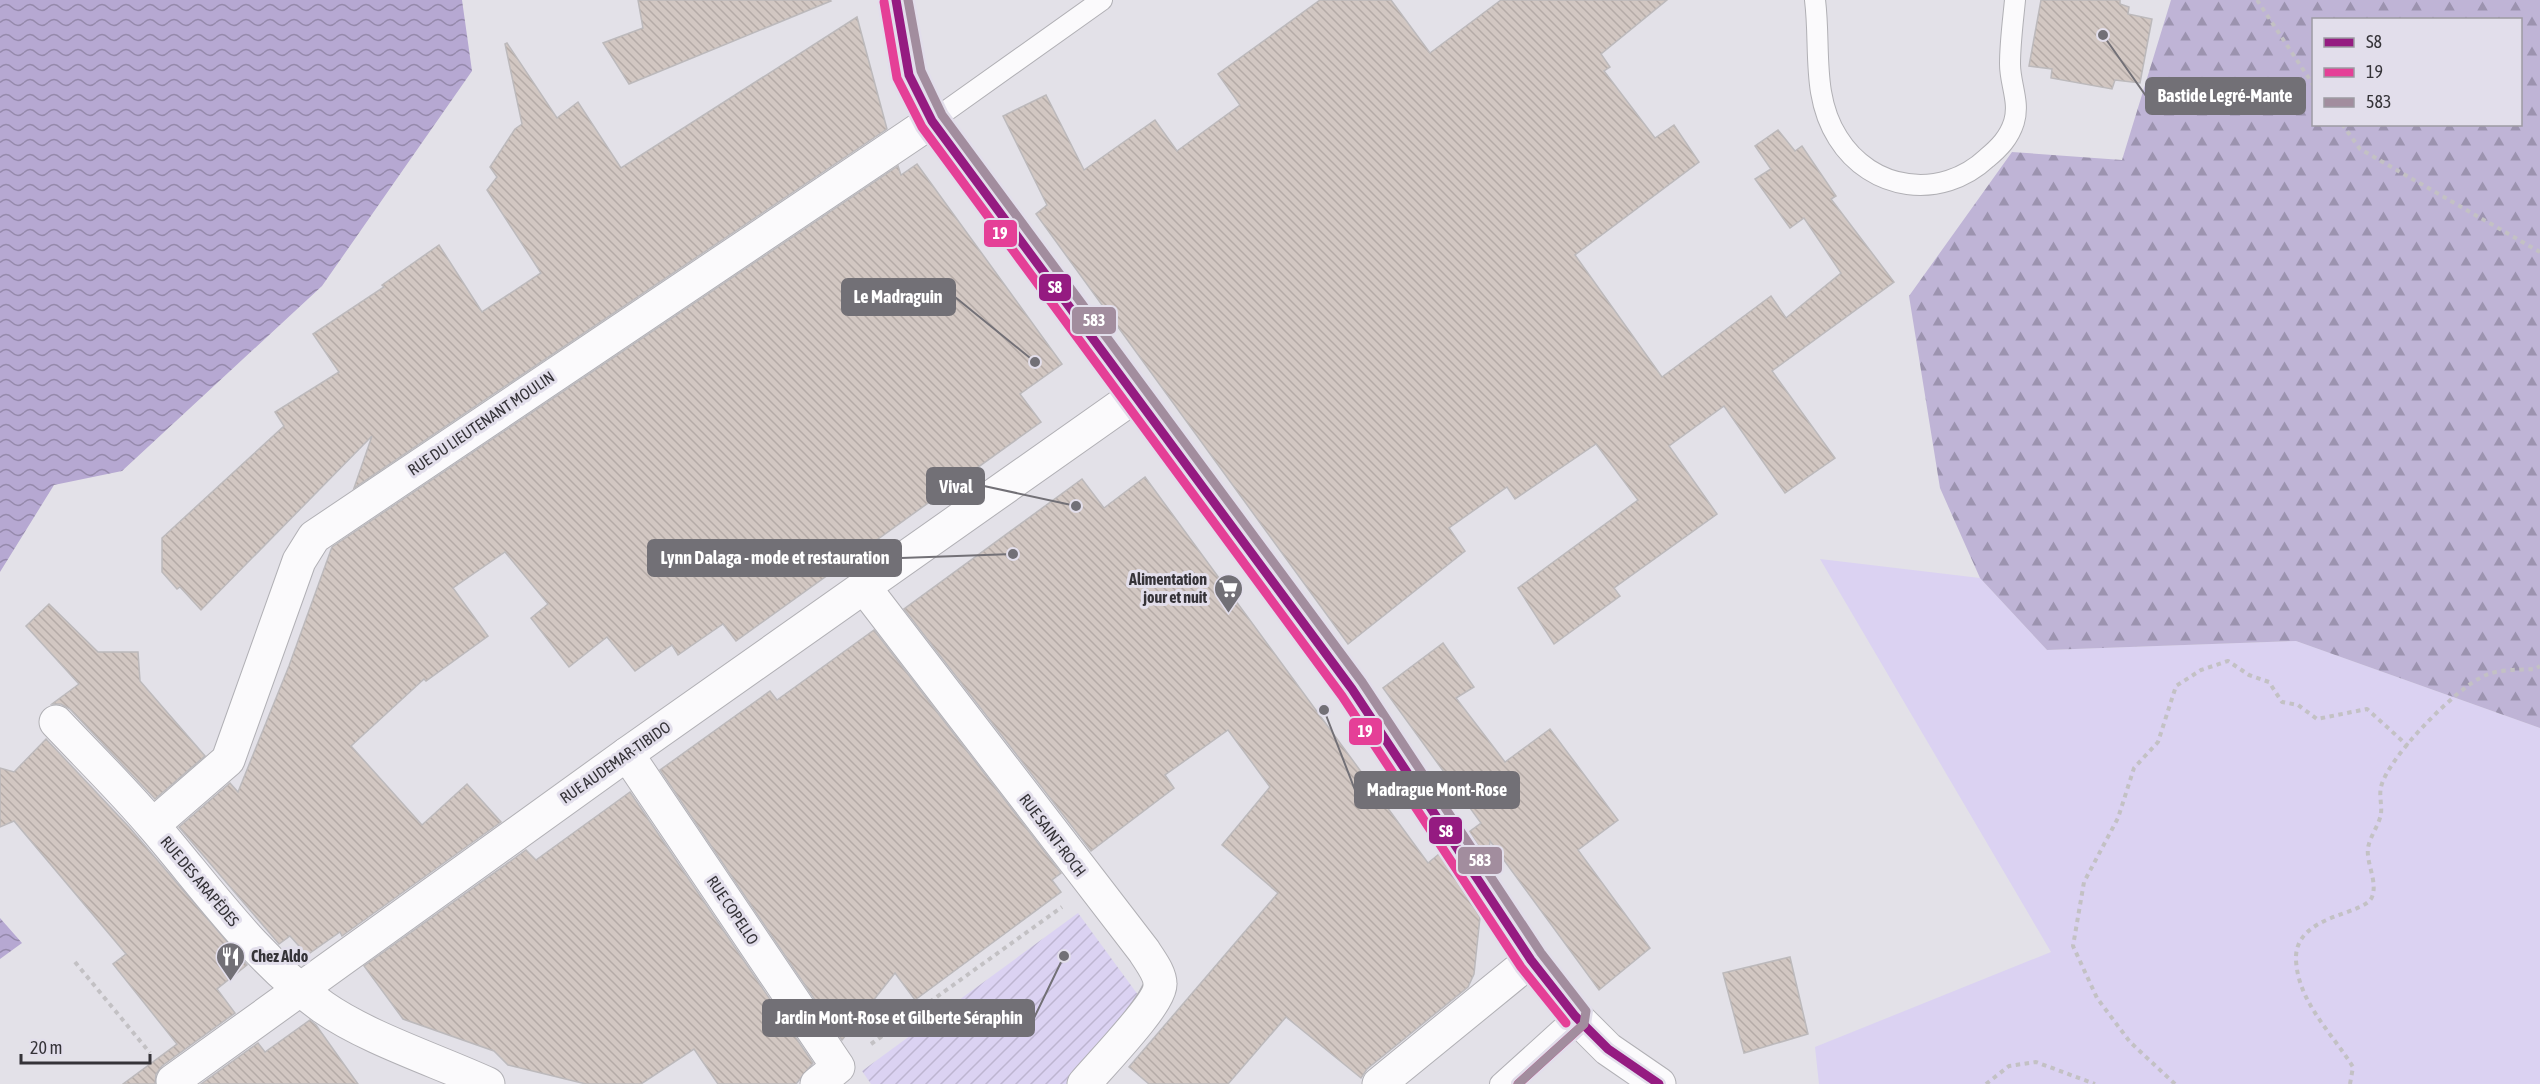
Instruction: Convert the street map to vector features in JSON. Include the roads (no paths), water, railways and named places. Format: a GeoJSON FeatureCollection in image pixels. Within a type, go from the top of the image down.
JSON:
{"type":"FeatureCollection","features":[{"type":"Feature","properties":{"kind":"street"},"geometry":{"type":"LineString","coordinates":[[896,0],[909,75],[932,121],[1352,689],[1531,960],[1575,1016],[1608,1049],[1654,1083]]}},
{"type":"Feature","properties":{"kind":"street","name":"RUE DU LIEUTENANT MOULIN"},"geometry":{"type":"LineString","coordinates":[[153,825],[228,760],[299,561],[314,537],[325,527],[932,121]]}},
{"type":"Feature","properties":{"kind":"street","name":"RUE AUDEMAR-TIBIDO"},"geometry":{"type":"LineString","coordinates":[[173,1081],[627,754],[1136,395]]}},
{"type":"Feature","properties":{"kind":"street","name":"RUE SAINT-ROCH"},"geometry":{"type":"LineString","coordinates":[[864,587],[1144,951],[1159,976],[1160,989],[1151,1005],[1084,1084]]}},
{"type":"Feature","properties":{"kind":"street","name":"RUE DES ARAPÈDES"},"geometry":{"type":"LineString","coordinates":[[56,722],[153,825],[262,955],[300,989],[323,1007],[360,1028],[488,1084]]}},
{"type":"Feature","properties":{"kind":"street","name":"RUE COPELLO"},"geometry":{"type":"LineString","coordinates":[[627,754],[828,1076]]}},
{"type":"Feature","properties":{"kind":"street"},"geometry":{"type":"LineString","coordinates":[[1379,1084],[1531,960]]}},
{"type":"Feature","properties":{"kind":"lane"},"geometry":{"type":"LineString","coordinates":[[932,121],[1102,0]]}},
{"type":"Feature","properties":{"kind":"lane"},"geometry":{"type":"LineString","coordinates":[[1815,0],[1820,96],[1837,137],[1852,158],[1865,168],[1901,184],[1922,186],[1959,177],[1978,167],[2005,142],[2014,123],[2017,104],[2010,64],[2015,0]]}},
{"type":"Feature","properties":{"kind":"lane"},"geometry":{"type":"LineString","coordinates":[[1500,1084],[1575,1016]]}},
{"type":"Feature","properties":{"kind":"water"},"geometry":{"type":"Polygon","coordinates":[[[0,0],[462,0],[472,71],[322,286],[122,471],[54,485],[0,572],[0,0]]]}},
{"type":"Feature","properties":{"kind":"water"},"geometry":{"type":"Polygon","coordinates":[[[0,918],[22,943],[0,959],[0,918]]]}},
{"type":"Feature","properties":{"kind":"place","name":"Bastide Legré-Mante"},"geometry":{"type":"Point","coordinates":[2103,35]}},
{"type":"Feature","properties":{"kind":"place","name":"Le Madraguin"},"geometry":{"type":"Point","coordinates":[1035,362]}},
{"type":"Feature","properties":{"kind":"place","name":"Vival"},"geometry":{"type":"Point","coordinates":[1076,506]}},
{"type":"Feature","properties":{"kind":"place","name":"Lynn Dalaga - mode et restauration"},"geometry":{"type":"Point","coordinates":[1013,554]}},
{"type":"Feature","properties":{"kind":"place","name":"Alimentation jour et nuit"},"geometry":{"type":"Point","coordinates":[1228,614]}},
{"type":"Feature","properties":{"kind":"place","name":"Madrague Mont-Rose"},"geometry":{"type":"Point","coordinates":[1324,710]}},
{"type":"Feature","properties":{"kind":"place","name":"Jardin Mont-Rose et Gilberte Séraphin"},"geometry":{"type":"Point","coordinates":[1064,956]}},
{"type":"Feature","properties":{"kind":"place","name":"Chez Aldo"},"geometry":{"type":"Point","coordinates":[230,982]}}]}
